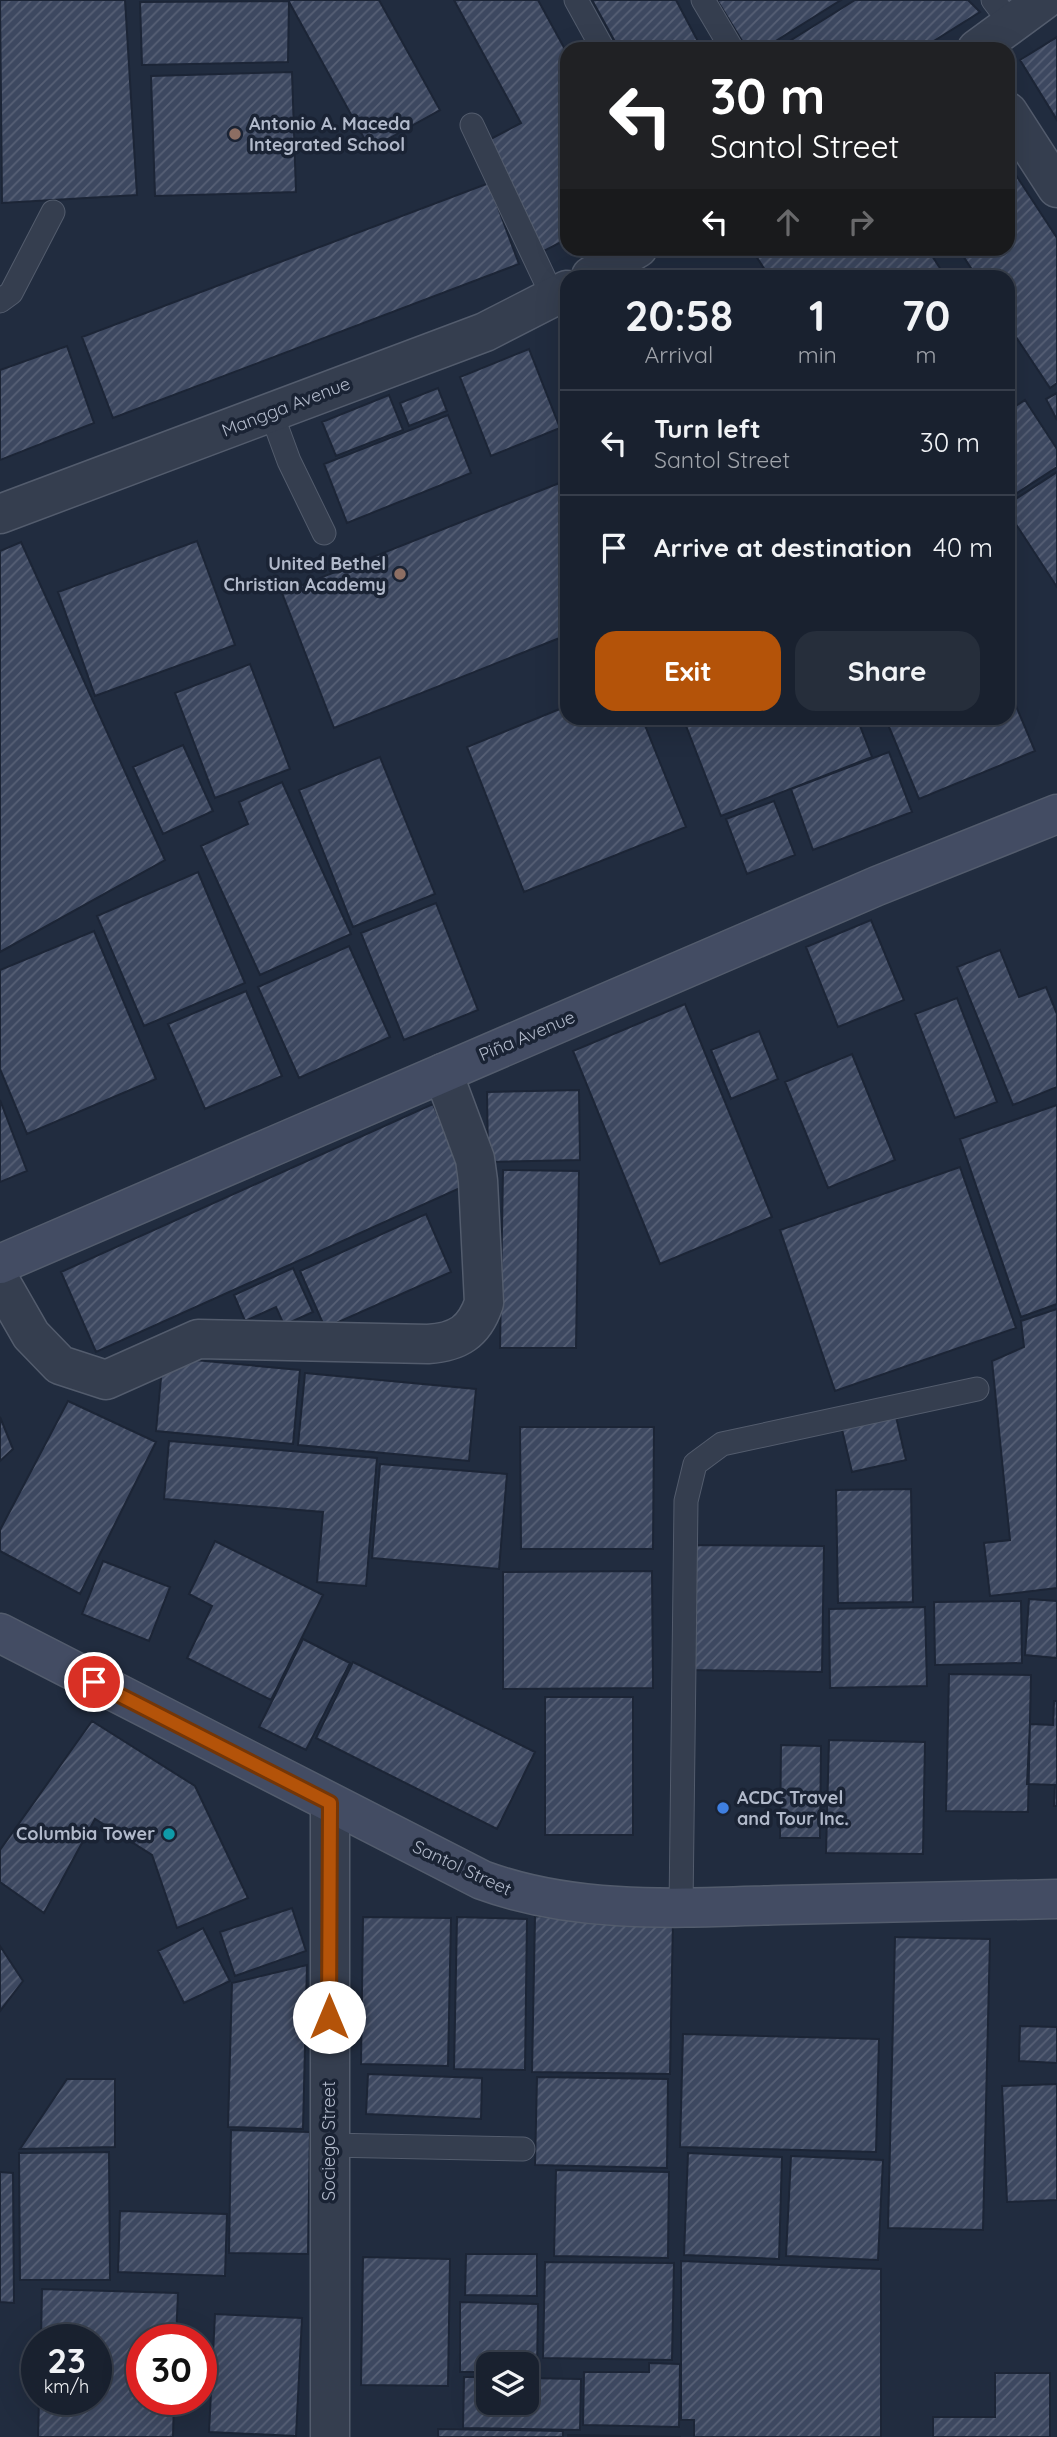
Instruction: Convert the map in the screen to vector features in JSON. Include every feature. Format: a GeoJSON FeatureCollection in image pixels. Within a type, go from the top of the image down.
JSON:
{"type":"FeatureCollection","features":[{"type":"Feature","properties":{"kind":"street"},"geometry":{"type":"LineString","coordinates":[[982,42],[1003,13],[1044,0]]}},
{"type":"Feature","properties":{"kind":"street"},"geometry":{"type":"LineString","coordinates":[[1015,123],[1057,188]]}},
{"type":"Feature","properties":{"kind":"street"},"geometry":{"type":"LineString","coordinates":[[601,270],[625,256]]}},
{"type":"Feature","properties":{"kind":"street","name":"Mangga Avenue"},"geometry":{"type":"LineString","coordinates":[[0,514],[485,332],[560,293]]}},
{"type":"Feature","properties":{"kind":"street","name":"Piña Avenue"},"geometry":{"type":"LineString","coordinates":[[0,1264],[877,886],[1057,814]]}},
{"type":"Feature","properties":{"kind":"street"},"geometry":{"type":"LineString","coordinates":[[0,1280],[31,1335],[60,1365],[106,1380],[198,1339],[428,1344],[462,1337],[478,1322],[484,1303],[478,1181],[475,1159],[443,1073]]}},
{"type":"Feature","properties":{"kind":"street","name":"Santol Street"},"geometry":{"type":"LineString","coordinates":[[0,1633],[482,1880],[521,1895],[563,1903],[681,1908],[1057,1899]]}},
{"type":"Feature","properties":{"kind":"street","name":"Sociego Street"},"geometry":{"type":"LineString","coordinates":[[330,1803],[330,2437]]}},
{"type":"Feature","properties":{"kind":"lane"},"geometry":{"type":"LineString","coordinates":[[576,0],[599,42]]}},
{"type":"Feature","properties":{"kind":"lane"},"geometry":{"type":"LineString","coordinates":[[703,0],[728,42]]}},
{"type":"Feature","properties":{"kind":"lane"},"geometry":{"type":"LineString","coordinates":[[472,125],[560,293]]}},
{"type":"Feature","properties":{"kind":"lane"},"geometry":{"type":"LineString","coordinates":[[0,301],[11,293],[53,212]]}},
{"type":"Feature","properties":{"kind":"lane"},"geometry":{"type":"LineString","coordinates":[[271,412],[289,461],[324,533]]}},
{"type":"Feature","properties":{"kind":"lane"},"geometry":{"type":"LineString","coordinates":[[681,1908],[686,1501],[695,1464],[722,1444],[978,1389]]}},
{"type":"Feature","properties":{"kind":"lane"},"geometry":{"type":"LineString","coordinates":[[329,2145],[523,2149]]}},
{"type":"Feature","properties":{"kind":"building"},"geometry":{"type":"Polygon","coordinates":[[[0,0],[125,0],[137,195],[2,203],[0,0]]]}},
{"type":"Feature","properties":{"kind":"building"},"geometry":{"type":"Polygon","coordinates":[[[288,0],[379,0],[440,110],[370,149],[288,0]]]}},
{"type":"Feature","properties":{"kind":"building"},"geometry":{"type":"Polygon","coordinates":[[[454,0],[538,0],[561,42],[560,243],[544,251],[485,142],[521,123],[454,0]]]}},
{"type":"Feature","properties":{"kind":"building"},"geometry":{"type":"Polygon","coordinates":[[[592,0],[676,0],[698,42],[615,42],[592,0]]]}},
{"type":"Feature","properties":{"kind":"building"},"geometry":{"type":"Polygon","coordinates":[[[717,0],[841,0],[774,42],[743,42],[717,0]]]}},
{"type":"Feature","properties":{"kind":"building"},"geometry":{"type":"Polygon","coordinates":[[[855,0],[968,0],[980,12],[932,42],[788,42],[855,0]]]}},
{"type":"Feature","properties":{"kind":"building"},"geometry":{"type":"Polygon","coordinates":[[[289,1],[288,62],[142,65],[140,2],[289,1]]]}},
{"type":"Feature","properties":{"kind":"building"},"geometry":{"type":"Polygon","coordinates":[[[1057,37],[1057,120],[1020,60],[1057,37]]]}},
{"type":"Feature","properties":{"kind":"building"},"geometry":{"type":"Polygon","coordinates":[[[292,72],[296,192],[155,196],[151,76],[292,72]]]}},
{"type":"Feature","properties":{"kind":"building"},"geometry":{"type":"Polygon","coordinates":[[[1015,174],[1057,238],[1057,383],[1050,388],[1015,336],[1015,270],[972,270],[963,256],[1015,256],[1015,174]]]}},
{"type":"Feature","properties":{"kind":"building"},"geometry":{"type":"Polygon","coordinates":[[[489,183],[519,264],[113,418],[82,337],[489,183]]]}},
{"type":"Feature","properties":{"kind":"building"},"geometry":{"type":"Polygon","coordinates":[[[756,256],[932,256],[941,270],[765,270],[756,256]]]}},
{"type":"Feature","properties":{"kind":"building"},"geometry":{"type":"Polygon","coordinates":[[[67,346],[94,423],[0,460],[0,370],[67,346]]]}},
{"type":"Feature","properties":{"kind":"building"},"geometry":{"type":"Polygon","coordinates":[[[529,349],[560,428],[491,456],[460,377],[529,349]]]}},
{"type":"Feature","properties":{"kind":"building"},"geometry":{"type":"Polygon","coordinates":[[[438,388],[447,411],[409,426],[400,403],[438,388]]]}},
{"type":"Feature","properties":{"kind":"building"},"geometry":{"type":"Polygon","coordinates":[[[1057,393],[1057,420],[1046,399],[1057,393]]]}},
{"type":"Feature","properties":{"kind":"building"},"geometry":{"type":"Polygon","coordinates":[[[389,395],[403,430],[336,456],[322,422],[389,395]]]}},
{"type":"Feature","properties":{"kind":"building"},"geometry":{"type":"Polygon","coordinates":[[[1025,400],[1057,449],[1057,467],[1015,494],[1015,406],[1025,400]]]}},
{"type":"Feature","properties":{"kind":"building"},"geometry":{"type":"Polygon","coordinates":[[[448,415],[471,473],[347,523],[324,464],[448,415]]]}},
{"type":"Feature","properties":{"kind":"building"},"geometry":{"type":"Polygon","coordinates":[[[1057,472],[1057,587],[1015,523],[1015,499],[1057,472]]]}},
{"type":"Feature","properties":{"kind":"building"},"geometry":{"type":"Polygon","coordinates":[[[560,483],[560,638],[334,728],[282,593],[560,483]]]}},
{"type":"Feature","properties":{"kind":"building"},"geometry":{"type":"Polygon","coordinates":[[[197,541],[235,645],[95,696],[58,592],[197,541]]]}},
{"type":"Feature","properties":{"kind":"building"},"geometry":{"type":"Polygon","coordinates":[[[21,542],[165,860],[0,952],[0,551],[21,542]]]}},
{"type":"Feature","properties":{"kind":"building"},"geometry":{"type":"Polygon","coordinates":[[[250,664],[290,769],[215,798],[175,693],[250,664]]]}},
{"type":"Feature","properties":{"kind":"building"},"geometry":{"type":"Polygon","coordinates":[[[1015,704],[1035,751],[919,799],[888,725],[1015,725],[1015,704]]]}},
{"type":"Feature","properties":{"kind":"building"},"geometry":{"type":"Polygon","coordinates":[[[560,709],[560,725],[645,725],[686,827],[524,892],[467,747],[560,709]]]}},
{"type":"Feature","properties":{"kind":"building"},"geometry":{"type":"Polygon","coordinates":[[[686,725],[860,725],[872,757],[721,816],[686,725]]]}},
{"type":"Feature","properties":{"kind":"building"},"geometry":{"type":"Polygon","coordinates":[[[183,745],[213,811],[163,834],[133,767],[183,745]]]}},
{"type":"Feature","properties":{"kind":"building"},"geometry":{"type":"Polygon","coordinates":[[[889,752],[912,812],[813,850],[791,789],[889,752]]]}},
{"type":"Feature","properties":{"kind":"building"},"geometry":{"type":"Polygon","coordinates":[[[380,757],[435,894],[353,927],[299,790],[380,757]]]}},
{"type":"Feature","properties":{"kind":"building"},"geometry":{"type":"Polygon","coordinates":[[[282,782],[351,934],[260,975],[201,846],[248,824],[239,802],[282,782]]]}},
{"type":"Feature","properties":{"kind":"building"},"geometry":{"type":"Polygon","coordinates":[[[774,801],[795,855],[747,874],[726,819],[774,801]]]}},
{"type":"Feature","properties":{"kind":"building"},"geometry":{"type":"Polygon","coordinates":[[[198,872],[245,983],[144,1026],[97,916],[198,872]]]}},
{"type":"Feature","properties":{"kind":"building"},"geometry":{"type":"Polygon","coordinates":[[[436,903],[478,1010],[404,1040],[361,933],[436,903]]]}},
{"type":"Feature","properties":{"kind":"building"},"geometry":{"type":"Polygon","coordinates":[[[871,920],[904,1000],[838,1027],[806,947],[871,920]]]}},
{"type":"Feature","properties":{"kind":"building"},"geometry":{"type":"Polygon","coordinates":[[[94,931],[156,1079],[27,1134],[0,1069],[0,970],[94,931]]]}},
{"type":"Feature","properties":{"kind":"building"},"geometry":{"type":"Polygon","coordinates":[[[349,946],[390,1037],[299,1078],[258,987],[349,946]]]}},
{"type":"Feature","properties":{"kind":"building"},"geometry":{"type":"Polygon","coordinates":[[[1000,950],[1019,997],[1046,987],[1057,1014],[1057,1087],[1013,1105],[957,967],[1000,950]]]}},
{"type":"Feature","properties":{"kind":"building"},"geometry":{"type":"Polygon","coordinates":[[[246,991],[282,1076],[205,1109],[168,1024],[246,991]]]}},
{"type":"Feature","properties":{"kind":"building"},"geometry":{"type":"Polygon","coordinates":[[[957,998],[997,1102],[955,1118],[915,1014],[957,998]]]}},
{"type":"Feature","properties":{"kind":"building"},"geometry":{"type":"Polygon","coordinates":[[[685,1004],[772,1217],[660,1264],[573,1051],[685,1004]]]}},
{"type":"Feature","properties":{"kind":"building"},"geometry":{"type":"Polygon","coordinates":[[[759,1031],[778,1079],[731,1099],[711,1050],[759,1031]]]}},
{"type":"Feature","properties":{"kind":"building"},"geometry":{"type":"Polygon","coordinates":[[[852,1054],[895,1160],[828,1188],[785,1082],[852,1054]]]}},
{"type":"Feature","properties":{"kind":"building"},"geometry":{"type":"Polygon","coordinates":[[[579,1090],[580,1160],[488,1162],[487,1092],[579,1090]]]}},
{"type":"Feature","properties":{"kind":"building"},"geometry":{"type":"Polygon","coordinates":[[[0,1100],[27,1171],[0,1182],[0,1100]]]}},
{"type":"Feature","properties":{"kind":"building"},"geometry":{"type":"Polygon","coordinates":[[[433,1104],[469,1184],[96,1352],[61,1272],[433,1104]]]}},
{"type":"Feature","properties":{"kind":"building"},"geometry":{"type":"Polygon","coordinates":[[[1057,1105],[1057,1304],[1021,1317],[960,1139],[1057,1105]]]}},
{"type":"Feature","properties":{"kind":"building"},"geometry":{"type":"Polygon","coordinates":[[[960,1167],[1016,1328],[835,1391],[780,1230],[960,1167]]]}},
{"type":"Feature","properties":{"kind":"building"},"geometry":{"type":"Polygon","coordinates":[[[503,1170],[579,1171],[576,1348],[500,1348],[503,1170]]]}},
{"type":"Feature","properties":{"kind":"building"},"geometry":{"type":"Polygon","coordinates":[[[426,1214],[451,1272],[325,1328],[300,1271],[426,1214]]]}},
{"type":"Feature","properties":{"kind":"building"},"geometry":{"type":"Polygon","coordinates":[[[293,1268],[313,1312],[284,1325],[276,1307],[245,1321],[234,1295],[293,1268]]]}},
{"type":"Feature","properties":{"kind":"building"},"geometry":{"type":"Polygon","coordinates":[[[1057,1309],[1057,1588],[990,1596],[984,1543],[1010,1540],[992,1361],[1024,1347],[1021,1321],[1057,1309]]]}},
{"type":"Feature","properties":{"kind":"building"},"geometry":{"type":"Polygon","coordinates":[[[163,1357],[300,1370],[293,1444],[156,1431],[163,1357]]]}},
{"type":"Feature","properties":{"kind":"building"},"geometry":{"type":"Polygon","coordinates":[[[305,1373],[476,1389],[469,1461],[298,1445],[305,1373]]]}},
{"type":"Feature","properties":{"kind":"building"},"geometry":{"type":"Polygon","coordinates":[[[68,1401],[156,1442],[80,1594],[0,1551],[0,1530],[68,1401]]]}},
{"type":"Feature","properties":{"kind":"building"},"geometry":{"type":"Polygon","coordinates":[[[894,1408],[906,1460],[852,1472],[840,1421],[894,1408]]]}},
{"type":"Feature","properties":{"kind":"building"},"geometry":{"type":"Polygon","coordinates":[[[0,1417],[13,1449],[0,1461],[0,1417]]]}},
{"type":"Feature","properties":{"kind":"building"},"geometry":{"type":"Polygon","coordinates":[[[520,1427],[654,1427],[653,1549],[521,1549],[520,1427]]]}},
{"type":"Feature","properties":{"kind":"building"},"geometry":{"type":"Polygon","coordinates":[[[169,1441],[377,1458],[366,1586],[317,1582],[323,1512],[164,1499],[169,1441]]]}},
{"type":"Feature","properties":{"kind":"building"},"geometry":{"type":"Polygon","coordinates":[[[380,1464],[507,1474],[499,1569],[372,1558],[380,1464]]]}},
{"type":"Feature","properties":{"kind":"building"},"geometry":{"type":"Polygon","coordinates":[[[911,1489],[913,1602],[838,1603],[836,1490],[911,1489]]]}},
{"type":"Feature","properties":{"kind":"building"},"geometry":{"type":"Polygon","coordinates":[[[215,1541],[323,1595],[271,1700],[187,1658],[212,1606],[189,1594],[215,1541]]]}},
{"type":"Feature","properties":{"kind":"building"},"geometry":{"type":"Polygon","coordinates":[[[689,1545],[824,1546],[822,1672],[688,1670],[689,1545]]]}},
{"type":"Feature","properties":{"kind":"building"},"geometry":{"type":"Polygon","coordinates":[[[103,1561],[170,1587],[149,1641],[82,1614],[103,1561]]]}},
{"type":"Feature","properties":{"kind":"building"},"geometry":{"type":"Polygon","coordinates":[[[652,1571],[653,1688],[503,1689],[503,1572],[652,1571]]]}},
{"type":"Feature","properties":{"kind":"building"},"geometry":{"type":"Polygon","coordinates":[[[1029,1599],[1057,1601],[1057,1658],[1025,1655],[1029,1599]]]}},
{"type":"Feature","properties":{"kind":"building"},"geometry":{"type":"Polygon","coordinates":[[[1021,1601],[1022,1663],[935,1665],[934,1602],[1021,1601]]]}},
{"type":"Feature","properties":{"kind":"building"},"geometry":{"type":"Polygon","coordinates":[[[925,1607],[927,1686],[830,1688],[829,1609],[925,1607]]]}},
{"type":"Feature","properties":{"kind":"building"},"geometry":{"type":"Polygon","coordinates":[[[303,1639],[350,1663],[306,1750],[259,1727],[303,1639]]]}},
{"type":"Feature","properties":{"kind":"building"},"geometry":{"type":"Polygon","coordinates":[[[353,1662],[535,1752],[497,1829],[316,1738],[353,1662]]]}},
{"type":"Feature","properties":{"kind":"building"},"geometry":{"type":"Polygon","coordinates":[[[949,1674],[1031,1675],[1028,1812],[946,1811],[949,1674]]]}},
{"type":"Feature","properties":{"kind":"building"},"geometry":{"type":"Polygon","coordinates":[[[545,1697],[633,1697],[633,1835],[545,1835],[545,1697]]]}},
{"type":"Feature","properties":{"kind":"building"},"geometry":{"type":"Polygon","coordinates":[[[1054,1701],[1057,1701],[1057,1806],[1054,1806],[1055,1785],[1027,1784],[1030,1724],[1053,1725],[1054,1701]]]}},
{"type":"Feature","properties":{"kind":"building","name":"Columbia Tower"},"geometry":{"type":"Polygon","coordinates":[[[92,1721],[195,1786],[248,1898],[177,1928],[152,1855],[95,1819],[44,1913],[0,1882],[0,1850],[92,1721]]]}},
{"type":"Feature","properties":{"kind":"building"},"geometry":{"type":"Polygon","coordinates":[[[829,1740],[925,1742],[923,1854],[826,1853],[829,1740]]]}},
{"type":"Feature","properties":{"kind":"building"},"geometry":{"type":"Polygon","coordinates":[[[781,1745],[821,1746],[820,1838],[780,1838],[781,1745]]]}},
{"type":"Feature","properties":{"kind":"building"},"geometry":{"type":"Polygon","coordinates":[[[292,1908],[306,1951],[235,1976],[220,1932],[292,1908]]]}},
{"type":"Feature","properties":{"kind":"building"},"geometry":{"type":"Polygon","coordinates":[[[535,1916],[673,1919],[670,2074],[532,2072],[535,1916]]]}},
{"type":"Feature","properties":{"kind":"building"},"geometry":{"type":"Polygon","coordinates":[[[363,1917],[451,1918],[448,2066],[361,2064],[363,1917]]]}},
{"type":"Feature","properties":{"kind":"building"},"geometry":{"type":"Polygon","coordinates":[[[457,1917],[527,1919],[525,2070],[454,2069],[457,1917]]]}},
{"type":"Feature","properties":{"kind":"building"},"geometry":{"type":"Polygon","coordinates":[[[203,1928],[230,1981],[184,2003],[158,1951],[203,1928]]]}},
{"type":"Feature","properties":{"kind":"building"},"geometry":{"type":"Polygon","coordinates":[[[895,1937],[990,1939],[983,2230],[888,2228],[895,1937]]]}},
{"type":"Feature","properties":{"kind":"building"},"geometry":{"type":"Polygon","coordinates":[[[0,1946],[23,1981],[0,2011],[0,1946]]]}},
{"type":"Feature","properties":{"kind":"building"},"geometry":{"type":"Polygon","coordinates":[[[307,1965],[303,2129],[228,2127],[232,1983],[307,1965]]]}},
{"type":"Feature","properties":{"kind":"building"},"geometry":{"type":"Polygon","coordinates":[[[1020,2026],[1057,2027],[1057,2063],[1019,2061],[1020,2026]]]}},
{"type":"Feature","properties":{"kind":"building"},"geometry":{"type":"Polygon","coordinates":[[[683,2034],[879,2039],[876,2152],[680,2147],[683,2034]]]}},
{"type":"Feature","properties":{"kind":"building"},"geometry":{"type":"Polygon","coordinates":[[[368,2074],[482,2078],[481,2119],[366,2114],[368,2074]]]}},
{"type":"Feature","properties":{"kind":"building"},"geometry":{"type":"Polygon","coordinates":[[[537,2077],[668,2079],[667,2168],[535,2165],[537,2077]]]}},
{"type":"Feature","properties":{"kind":"building"},"geometry":{"type":"Polygon","coordinates":[[[67,2079],[115,2079],[115,2147],[20,2149],[67,2079]]]}},
{"type":"Feature","properties":{"kind":"building"},"geometry":{"type":"Polygon","coordinates":[[[1057,2084],[1057,2200],[1007,2202],[1002,2086],[1057,2084]]]}},
{"type":"Feature","properties":{"kind":"building"},"geometry":{"type":"Polygon","coordinates":[[[231,2130],[310,2132],[308,2254],[229,2253],[231,2130]]]}},
{"type":"Feature","properties":{"kind":"building"},"geometry":{"type":"Polygon","coordinates":[[[109,2152],[110,2280],[20,2280],[19,2153],[109,2152]]]}},
{"type":"Feature","properties":{"kind":"building"},"geometry":{"type":"Polygon","coordinates":[[[688,2153],[782,2157],[779,2259],[684,2255],[688,2153]]]}},
{"type":"Feature","properties":{"kind":"building"},"geometry":{"type":"Polygon","coordinates":[[[791,2156],[883,2160],[878,2260],[786,2256],[791,2156]]]}},
{"type":"Feature","properties":{"kind":"building"},"geometry":{"type":"Polygon","coordinates":[[[556,2170],[669,2172],[668,2258],[554,2256],[556,2170]]]}},
{"type":"Feature","properties":{"kind":"building"},"geometry":{"type":"Polygon","coordinates":[[[0,2172],[13,2173],[14,2303],[0,2302],[0,2172]]]}},
{"type":"Feature","properties":{"kind":"building"},"geometry":{"type":"Polygon","coordinates":[[[120,2211],[227,2214],[225,2276],[118,2272],[120,2211]]]}},
{"type":"Feature","properties":{"kind":"building"},"geometry":{"type":"Polygon","coordinates":[[[466,2254],[537,2254],[537,2296],[465,2295],[466,2254]]]}},
{"type":"Feature","properties":{"kind":"building"},"geometry":{"type":"Polygon","coordinates":[[[363,2257],[450,2259],[448,2386],[361,2385],[363,2257]]]}},
{"type":"Feature","properties":{"kind":"building"},"geometry":{"type":"Polygon","coordinates":[[[681,2261],[881,2269],[881,2437],[694,2437],[694,2420],[681,2420],[681,2261]]]}},
{"type":"Feature","properties":{"kind":"building"},"geometry":{"type":"Polygon","coordinates":[[[545,2262],[674,2263],[672,2360],[543,2358],[545,2262]]]}},
{"type":"Feature","properties":{"kind":"building"},"geometry":{"type":"Polygon","coordinates":[[[42,2289],[178,2293],[177,2324],[126,2324],[126,2415],[174,2415],[173,2437],[38,2437],[39,2415],[112,2415],[112,2324],[41,2324],[42,2289]]]}},
{"type":"Feature","properties":{"kind":"building"},"geometry":{"type":"Polygon","coordinates":[[[460,2302],[538,2304],[537,2352],[476,2352],[476,2372],[460,2372],[460,2302]]]}},
{"type":"Feature","properties":{"kind":"building"},"geometry":{"type":"Polygon","coordinates":[[[215,2314],[302,2318],[296,2436],[209,2432],[210,2415],[217,2415],[217,2324],[214,2324],[215,2314]]]}},
{"type":"Feature","properties":{"kind":"building"},"geometry":{"type":"Polygon","coordinates":[[[649,2363],[680,2364],[679,2427],[583,2425],[584,2372],[649,2372],[649,2363]]]}},
{"type":"Feature","properties":{"kind":"building"},"geometry":{"type":"Polygon","coordinates":[[[995,2373],[1050,2373],[1050,2437],[933,2437],[933,2417],[995,2417],[995,2373]]]}},
{"type":"Feature","properties":{"kind":"building"},"geometry":{"type":"Polygon","coordinates":[[[464,2377],[476,2377],[476,2415],[539,2415],[539,2378],[581,2379],[580,2430],[463,2428],[464,2377]]]}},
{"type":"Feature","properties":{"kind":"building"},"geometry":{"type":"Polygon","coordinates":[[[438,2429],[563,2431],[563,2437],[438,2437],[438,2429]]]}},
{"type":"Feature","properties":{"kind":"building"},"geometry":{"type":"Polygon","coordinates":[[[568,2435],[681,2437],[568,2437],[568,2435]]]}},
{"type":"Feature","properties":{"kind":"place","name":"Antonio A. Maceda Integrated School"},"geometry":{"type":"Point","coordinates":[235,134]}},
{"type":"Feature","properties":{"kind":"place","name":"United Bethel Christian Academy"},"geometry":{"type":"Point","coordinates":[400,574]}},
{"type":"Feature","properties":{"kind":"place","name":"ACDC Travel and Tour Inc."},"geometry":{"type":"Point","coordinates":[723,1808]}},
{"type":"Feature","properties":{"kind":"place","name":"Columbia Tower"},"geometry":{"type":"Point","coordinates":[169,1834]}},
{"type":"Feature","properties":{"kind":"route"},"geometry":{"type":"LineString","coordinates":[[94,1682],[330,1803],[329,2017]]}}]}
